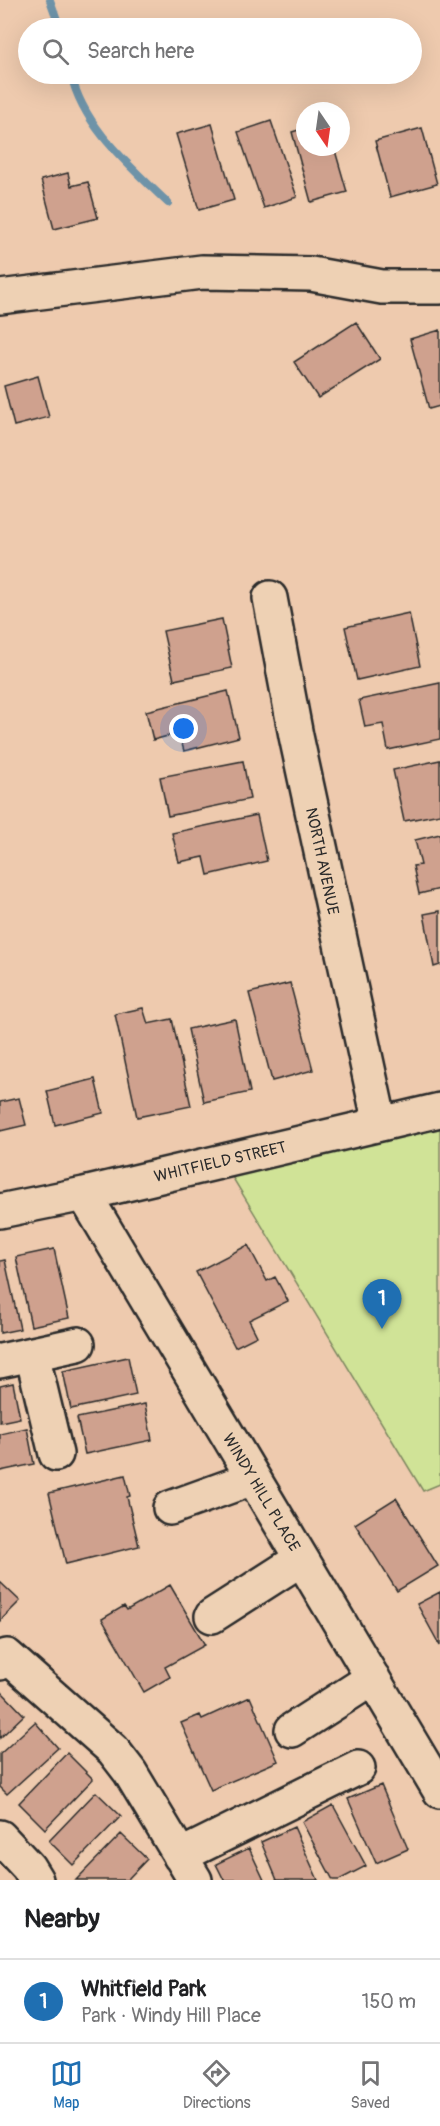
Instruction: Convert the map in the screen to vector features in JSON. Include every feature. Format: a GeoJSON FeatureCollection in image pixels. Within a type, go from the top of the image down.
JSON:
{"type":"FeatureCollection","features":[{"type":"Feature","properties":{"kind":"street"},"geometry":{"type":"LineString","coordinates":[[0,297],[202,272],[311,274],[382,287],[440,287]]}},
{"type":"Feature","properties":{"kind":"street","name":"NORTH AVENUE"},"geometry":{"type":"LineString","coordinates":[[270,598],[296,736],[380,1124]]}},
{"type":"Feature","properties":{"kind":"street","name":"WHITFIELD STREET"},"geometry":{"type":"LineString","coordinates":[[0,1211],[84,1194],[440,1110]]}},
{"type":"Feature","properties":{"kind":"street","name":"WINDY HILL PLACE"},"geometry":{"type":"LineString","coordinates":[[84,1194],[440,1791]]}},
{"type":"Feature","properties":{"kind":"street"},"geometry":{"type":"LineString","coordinates":[[0,1362],[78,1344]]}},
{"type":"Feature","properties":{"kind":"street"},"geometry":{"type":"LineString","coordinates":[[32,1354],[56,1454]]}},
{"type":"Feature","properties":{"kind":"street"},"geometry":{"type":"LineString","coordinates":[[170,1508],[253,1478]]}},
{"type":"Feature","properties":{"kind":"street"},"geometry":{"type":"LineString","coordinates":[[212,1616],[301,1558]]}},
{"type":"Feature","properties":{"kind":"street"},"geometry":{"type":"LineString","coordinates":[[0,1663],[7,1656],[113,1750],[130,1772],[188,1868],[358,1768]]}},
{"type":"Feature","properties":{"kind":"street"},"geometry":{"type":"LineString","coordinates":[[292,1731],[373,1678]]}},
{"type":"Feature","properties":{"kind":"street"},"geometry":{"type":"LineString","coordinates":[[0,1837],[28,1867],[36,1880]]}},
{"type":"Feature","properties":{"kind":"green space"},"geometry":{"type":"Polygon","coordinates":[[[440,1125],[440,1484],[423,1491],[231,1175],[440,1125]]]}},
{"type":"Feature","properties":{"kind":"building"},"geometry":{"type":"Polygon","coordinates":[[[271,121],[297,197],[264,208],[238,132],[271,121]]]}},
{"type":"Feature","properties":{"kind":"building"},"geometry":{"type":"Polygon","coordinates":[[[212,124],[234,200],[199,210],[176,134],[212,124]]]}},
{"type":"Feature","properties":{"kind":"building"},"geometry":{"type":"Polygon","coordinates":[[[422,128],[437,184],[390,197],[375,141],[422,128]]]}},
{"type":"Feature","properties":{"kind":"building"},"geometry":{"type":"Polygon","coordinates":[[[296,131],[296,147],[292,132],[296,131]]]}},
{"type":"Feature","properties":{"kind":"building"},"geometry":{"type":"Polygon","coordinates":[[[299,156],[337,156],[347,192],[311,202],[299,156]]]}},
{"type":"Feature","properties":{"kind":"building"},"geometry":{"type":"Polygon","coordinates":[[[68,173],[71,186],[88,182],[98,218],[54,229],[41,180],[68,173]]]}},
{"type":"Feature","properties":{"kind":"building"},"geometry":{"type":"Polygon","coordinates":[[[356,322],[380,359],[318,398],[294,362],[356,322]]]}},
{"type":"Feature","properties":{"kind":"building"},"geometry":{"type":"Polygon","coordinates":[[[440,330],[440,406],[429,409],[410,339],[440,330]]]}},
{"type":"Feature","properties":{"kind":"building"},"geometry":{"type":"Polygon","coordinates":[[[38,376],[49,417],[14,426],[4,386],[38,376]]]}},
{"type":"Feature","properties":{"kind":"building"},"geometry":{"type":"Polygon","coordinates":[[[409,613],[420,666],[357,680],[345,627],[409,613]]]}},
{"type":"Feature","properties":{"kind":"building"},"geometry":{"type":"Polygon","coordinates":[[[222,619],[232,668],[174,680],[163,631],[222,619]]]}},
{"type":"Feature","properties":{"kind":"building"},"geometry":{"type":"Polygon","coordinates":[[[440,683],[440,739],[388,750],[383,724],[365,727],[359,700],[440,683]]]}},
{"type":"Feature","properties":{"kind":"building"},"geometry":{"type":"Polygon","coordinates":[[[228,691],[239,737],[184,751],[179,733],[153,740],[146,711],[228,691]]]}},
{"type":"Feature","properties":{"kind":"building"},"geometry":{"type":"Polygon","coordinates":[[[440,760],[440,814],[404,821],[393,770],[440,760]]]}},
{"type":"Feature","properties":{"kind":"building"},"geometry":{"type":"Polygon","coordinates":[[[243,761],[250,799],[168,816],[160,777],[243,761]]]}},
{"type":"Feature","properties":{"kind":"building"},"geometry":{"type":"Polygon","coordinates":[[[257,815],[267,861],[208,875],[204,857],[179,862],[172,833],[257,815]]]}},
{"type":"Feature","properties":{"kind":"building"},"geometry":{"type":"Polygon","coordinates":[[[440,834],[440,889],[419,894],[413,866],[421,865],[415,840],[440,834]]]}},
{"type":"Feature","properties":{"kind":"building"},"geometry":{"type":"Polygon","coordinates":[[[440,911],[440,965],[434,967],[424,914],[440,911]]]}},
{"type":"Feature","properties":{"kind":"building"},"geometry":{"type":"Polygon","coordinates":[[[290,983],[313,1070],[272,1081],[249,993],[290,983]]]}},
{"type":"Feature","properties":{"kind":"building"},"geometry":{"type":"Polygon","coordinates":[[[143,1008],[148,1024],[172,1019],[191,1106],[137,1117],[115,1014],[143,1008]]]}},
{"type":"Feature","properties":{"kind":"building"},"geometry":{"type":"Polygon","coordinates":[[[235,1019],[250,1092],[204,1102],[188,1029],[235,1019]]]}},
{"type":"Feature","properties":{"kind":"building"},"geometry":{"type":"Polygon","coordinates":[[[95,1079],[103,1113],[55,1125],[47,1091],[95,1079]]]}},
{"type":"Feature","properties":{"kind":"building"},"geometry":{"type":"Polygon","coordinates":[[[19,1098],[26,1125],[0,1131],[0,1102],[19,1098]]]}},
{"type":"Feature","properties":{"kind":"building"},"geometry":{"type":"Polygon","coordinates":[[[248,1245],[267,1281],[275,1277],[288,1301],[249,1320],[257,1336],[235,1347],[196,1272],[248,1245]]]}},
{"type":"Feature","properties":{"kind":"building"},"geometry":{"type":"Polygon","coordinates":[[[54,1249],[69,1318],[31,1326],[16,1257],[54,1249]]]}},
{"type":"Feature","properties":{"kind":"building"},"geometry":{"type":"Polygon","coordinates":[[[5,1260],[20,1329],[0,1333],[0,1261],[5,1260]]]}},
{"type":"Feature","properties":{"kind":"building"},"geometry":{"type":"Polygon","coordinates":[[[128,1357],[136,1395],[71,1409],[63,1371],[128,1357]]]}},
{"type":"Feature","properties":{"kind":"building"},"geometry":{"type":"Polygon","coordinates":[[[13,1383],[20,1418],[0,1422],[0,1386],[13,1383]]]}},
{"type":"Feature","properties":{"kind":"building"},"geometry":{"type":"Polygon","coordinates":[[[145,1404],[152,1440],[85,1454],[77,1418],[145,1404]]]}},
{"type":"Feature","properties":{"kind":"building"},"geometry":{"type":"Polygon","coordinates":[[[27,1428],[34,1464],[0,1471],[0,1434],[27,1428]]]}},
{"type":"Feature","properties":{"kind":"building"},"geometry":{"type":"Polygon","coordinates":[[[125,1475],[130,1496],[127,1497],[139,1546],[66,1564],[49,1493],[125,1475]]]}},
{"type":"Feature","properties":{"kind":"building"},"geometry":{"type":"Polygon","coordinates":[[[396,1498],[438,1566],[397,1591],[355,1524],[396,1498]]]}},
{"type":"Feature","properties":{"kind":"building"},"geometry":{"type":"Polygon","coordinates":[[[0,1582],[20,1601],[0,1621],[0,1582]]]}},
{"type":"Feature","properties":{"kind":"building"},"geometry":{"type":"Polygon","coordinates":[[[170,1585],[205,1645],[165,1667],[170,1677],[144,1692],[102,1619],[124,1606],[127,1610],[170,1585]]]}},
{"type":"Feature","properties":{"kind":"building"},"geometry":{"type":"Polygon","coordinates":[[[440,1592],[440,1646],[417,1604],[440,1592]]]}},
{"type":"Feature","properties":{"kind":"building"},"geometry":{"type":"Polygon","coordinates":[[[0,1690],[24,1715],[0,1738],[0,1690]]]}},
{"type":"Feature","properties":{"kind":"building"},"geometry":{"type":"Polygon","coordinates":[[[250,1697],[278,1761],[211,1790],[181,1723],[200,1715],[202,1719],[250,1697]]]}},
{"type":"Feature","properties":{"kind":"building"},"geometry":{"type":"Polygon","coordinates":[[[35,1722],[58,1748],[7,1794],[0,1787],[0,1754],[35,1722]]]}},
{"type":"Feature","properties":{"kind":"building"},"geometry":{"type":"Polygon","coordinates":[[[67,1753],[93,1779],[45,1829],[19,1803],[67,1753]]]}},
{"type":"Feature","properties":{"kind":"building"},"geometry":{"type":"Polygon","coordinates":[[[381,1785],[408,1849],[376,1863],[348,1799],[381,1785]]]}},
{"type":"Feature","properties":{"kind":"building"},"geometry":{"type":"Polygon","coordinates":[[[96,1792],[121,1816],[73,1865],[49,1841],[96,1792]]]}},
{"type":"Feature","properties":{"kind":"building"},"geometry":{"type":"Polygon","coordinates":[[[333,1805],[366,1866],[339,1880],[333,1880],[302,1822],[333,1805]]]}},
{"type":"Feature","properties":{"kind":"building"},"geometry":{"type":"Polygon","coordinates":[[[294,1827],[318,1880],[277,1880],[261,1842],[294,1827]]]}},
{"type":"Feature","properties":{"kind":"building"},"geometry":{"type":"Polygon","coordinates":[[[121,1834],[147,1859],[127,1880],[76,1880],[121,1834]]]}},
{"type":"Feature","properties":{"kind":"building"},"geometry":{"type":"Polygon","coordinates":[[[249,1848],[264,1880],[224,1880],[216,1864],[249,1848]]]}},
{"type":"Feature","properties":{"kind":"waterway"},"geometry":{"type":"LineString","coordinates":[[50,0],[56,18]]}},
{"type":"Feature","properties":{"kind":"waterway"},"geometry":{"type":"LineString","coordinates":[[74,84],[86,111],[97,128],[124,160],[168,203]]}},
{"type":"Feature","properties":{"kind":"place","name":"Whitfield Park"},"geometry":{"type":"Point","coordinates":[382,1329]}}]}
